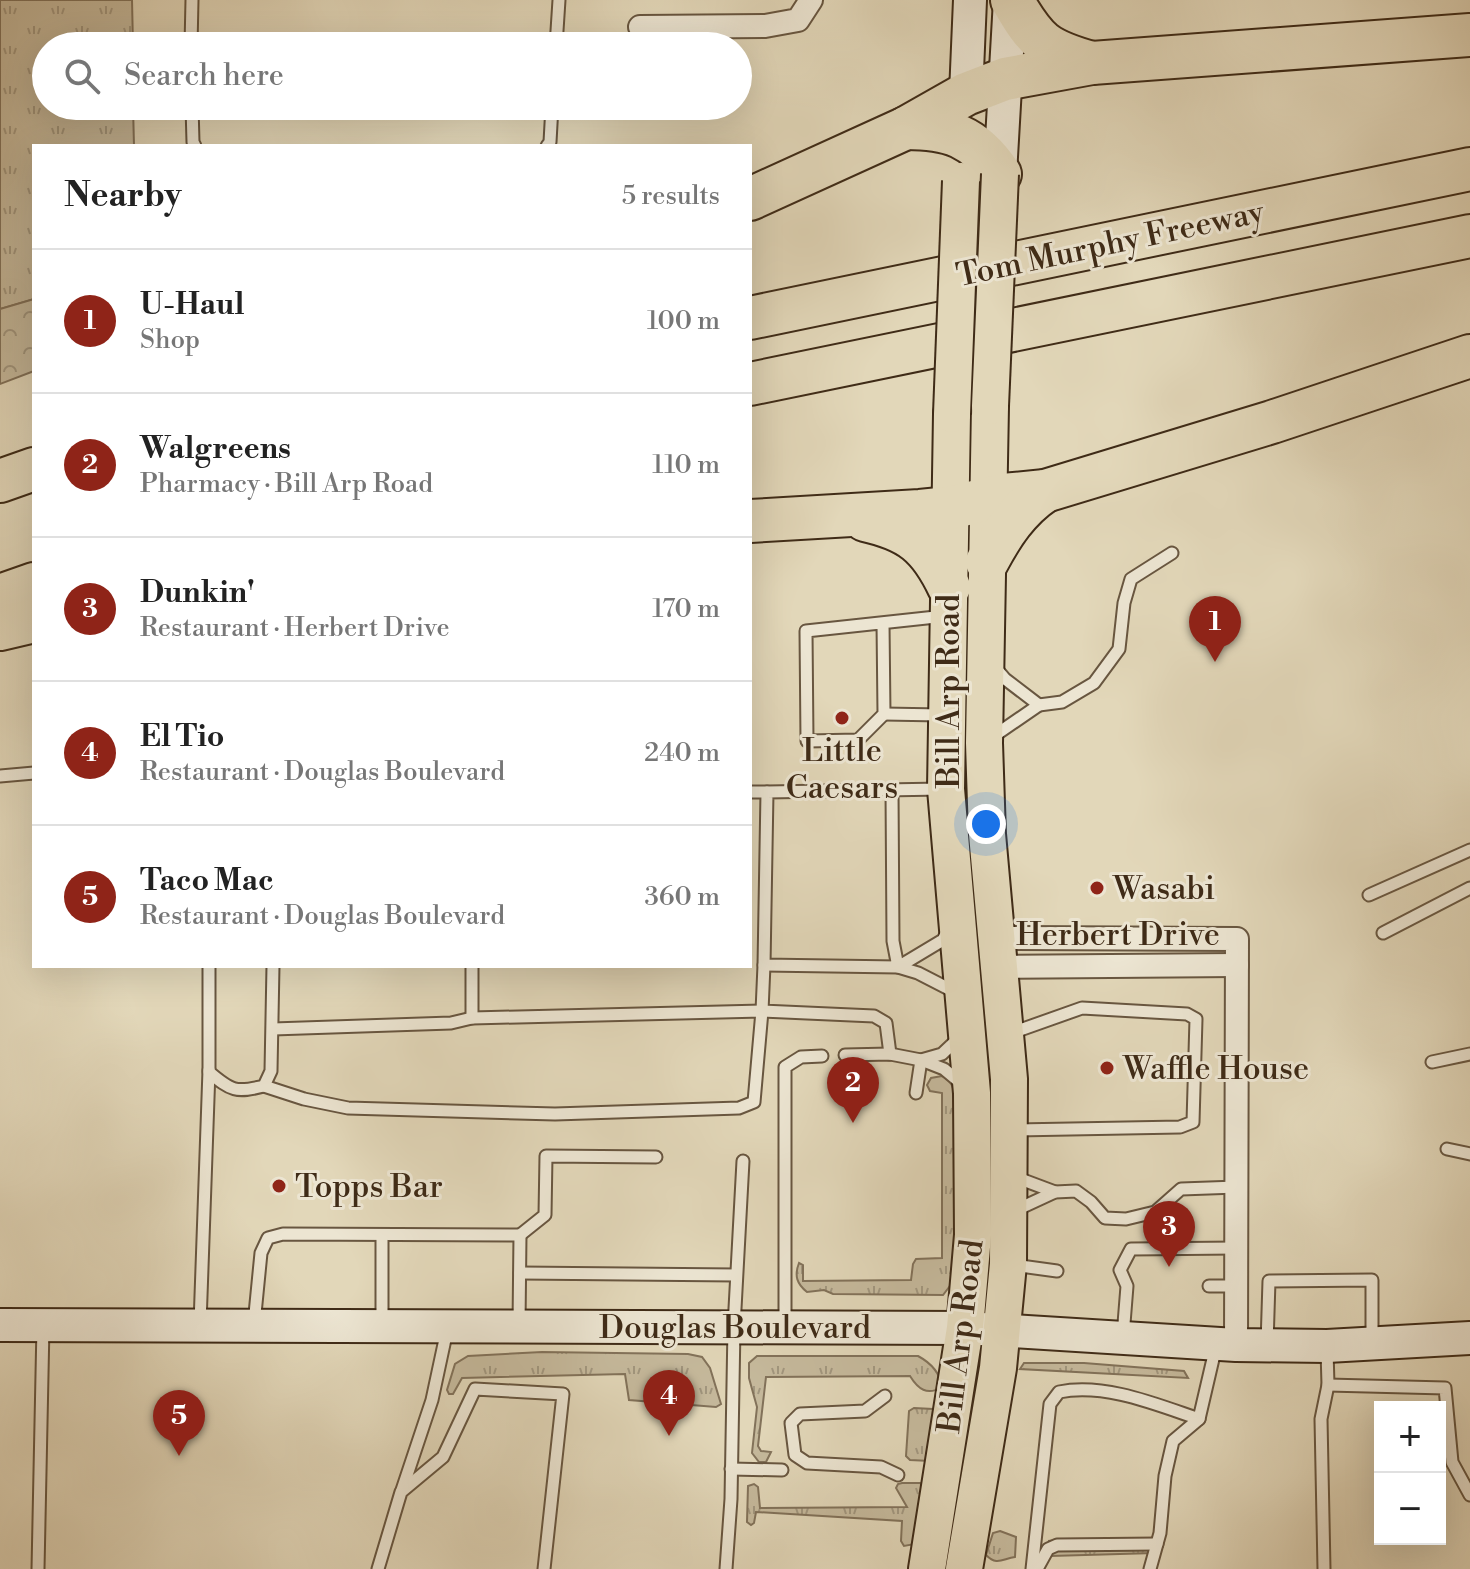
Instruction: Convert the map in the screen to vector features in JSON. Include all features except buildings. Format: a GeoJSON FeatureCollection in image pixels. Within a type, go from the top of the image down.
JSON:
{"type":"FeatureCollection","features":[{"type":"Feature","properties":{"kind":"highway"},"geometry":{"type":"LineString","coordinates":[[1011,0],[1037,39],[1067,56],[1092,63]]}},
{"type":"Feature","properties":{"kind":"highway"},"geometry":{"type":"LineString","coordinates":[[752,198],[906,128],[966,94],[1005,79],[1092,63],[1470,35]]}},
{"type":"Feature","properties":{"kind":"highway"},"geometry":{"type":"LineString","coordinates":[[906,128],[936,129],[963,138],[983,152],[980,177]]}},
{"type":"Feature","properties":{"kind":"highway","name":"Tom Murphy Freeway"},"geometry":{"type":"LineString","coordinates":[[752,318],[1470,169]]}},
{"type":"Feature","properties":{"kind":"highway","name":"Tom Murphy Freeway"},"geometry":{"type":"LineString","coordinates":[[752,384],[1470,236]]}},
{"type":"Feature","properties":{"kind":"highway"},"geometry":{"type":"LineString","coordinates":[[752,521],[852,517],[1045,491],[1373,390],[1470,356]]}},
{"type":"Feature","properties":{"kind":"highway"},"geometry":{"type":"LineString","coordinates":[[0,481],[32,470]]}},
{"type":"Feature","properties":{"kind":"highway"},"geometry":{"type":"LineString","coordinates":[[987,562],[1020,511],[1045,491]]}},
{"type":"Feature","properties":{"kind":"highway"},"geometry":{"type":"LineString","coordinates":[[0,510],[32,501]]}},
{"type":"Feature","properties":{"kind":"highway"},"geometry":{"type":"LineString","coordinates":[[852,517],[886,525],[914,539],[936,562],[948,602]]}},
{"type":"Feature","properties":{"kind":"highway"},"geometry":{"type":"LineString","coordinates":[[0,596],[32,585]]}},
{"type":"Feature","properties":{"kind":"highway"},"geometry":{"type":"LineString","coordinates":[[0,629],[32,621]]}},
{"type":"Feature","properties":{"kind":"main road"},"geometry":{"type":"LineString","coordinates":[[963,138],[970,0]]}},
{"type":"Feature","properties":{"kind":"main road","name":"Bill Arp Road"},"geometry":{"type":"LineString","coordinates":[[964,1569],[1003,1330],[1008,1264],[1010,1131],[1005,1031],[987,834],[984,743],[987,562],[969,503],[952,414],[980,177],[1005,79],[1011,0]]}},
{"type":"Feature","properties":{"kind":"main road","name":"Bill Arp Road"},"geometry":{"type":"LineString","coordinates":[[927,1569],[965,1328],[973,1235],[972,1093],[946,789],[946,715],[948,602],[990,406],[980,177]]}},
{"type":"Feature","properties":{"kind":"main road","name":"Douglas Boulevard"},"geometry":{"type":"LineString","coordinates":[[0,1325],[965,1328],[1327,1346],[1470,1338]]}},
{"type":"Feature","properties":{"kind":"street"},"geometry":{"type":"LineString","coordinates":[[640,27],[765,26],[798,20],[811,0]]}},
{"type":"Feature","properties":{"kind":"street","name":"Herbert Drive"},"geometry":{"type":"LineString","coordinates":[[998,953],[1237,939],[1237,1286],[1240,1344]]}},
{"type":"Feature","properties":{"kind":"street","name":"Herbert Drive"},"geometry":{"type":"LineString","coordinates":[[998,953],[1237,965]]}},
{"type":"Feature","properties":{"kind":"lane"},"geometry":{"type":"LineString","coordinates":[[191,32],[192,0]]}},
{"type":"Feature","properties":{"kind":"lane"},"geometry":{"type":"LineString","coordinates":[[557,32],[559,0]]}},
{"type":"Feature","properties":{"kind":"lane"},"geometry":{"type":"LineString","coordinates":[[192,120],[194,144]]}},
{"type":"Feature","properties":{"kind":"lane"},"geometry":{"type":"LineString","coordinates":[[548,144],[551,120]]}},
{"type":"Feature","properties":{"kind":"lane"},"geometry":{"type":"LineString","coordinates":[[984,743],[1039,705],[1062,702],[1094,683],[1119,649],[1124,603],[1131,579],[1172,553]]}},
{"type":"Feature","properties":{"kind":"lane"},"geometry":{"type":"LineString","coordinates":[[883,623],[884,714],[858,740],[807,741],[806,631],[883,623],[948,602]]}},
{"type":"Feature","properties":{"kind":"lane"},"geometry":{"type":"LineString","coordinates":[[986,657],[1005,679],[1039,705]]}},
{"type":"Feature","properties":{"kind":"lane"},"geometry":{"type":"LineString","coordinates":[[884,714],[946,715]]}},
{"type":"Feature","properties":{"kind":"lane"},"geometry":{"type":"LineString","coordinates":[[0,776],[32,773]]}},
{"type":"Feature","properties":{"kind":"lane"},"geometry":{"type":"LineString","coordinates":[[752,792],[946,789]]}},
{"type":"Feature","properties":{"kind":"lane"},"geometry":{"type":"LineString","coordinates":[[892,790],[893,941],[898,967]]}},
{"type":"Feature","properties":{"kind":"lane"},"geometry":{"type":"LineString","coordinates":[[209,1067],[209,1072],[227,1088],[244,1091],[264,1086],[304,1099],[348,1108],[555,1114],[739,1108],[754,1102],[764,965],[767,792]]}},
{"type":"Feature","properties":{"kind":"lane"},"geometry":{"type":"LineString","coordinates":[[1369,895],[1470,850]]}},
{"type":"Feature","properties":{"kind":"lane"},"geometry":{"type":"LineString","coordinates":[[1383,933],[1470,888]]}},
{"type":"Feature","properties":{"kind":"lane"},"geometry":{"type":"LineString","coordinates":[[898,967],[943,940],[956,916]]}},
{"type":"Feature","properties":{"kind":"lane"},"geometry":{"type":"LineString","coordinates":[[764,965],[898,967],[946,985],[964,1012],[960,1037],[942,1054],[921,1060]]}},
{"type":"Feature","properties":{"kind":"lane"},"geometry":{"type":"LineString","coordinates":[[200,1325],[209,1067],[209,968]]}},
{"type":"Feature","properties":{"kind":"lane"},"geometry":{"type":"LineString","coordinates":[[264,1086],[271,1071],[273,968]]}},
{"type":"Feature","properties":{"kind":"lane"},"geometry":{"type":"LineString","coordinates":[[472,968],[472,1018]]}},
{"type":"Feature","properties":{"kind":"lane"},"geometry":{"type":"LineString","coordinates":[[1005,1031],[1020,1030],[1082,1008],[1187,1014],[1196,1019],[1193,1122],[1180,1127],[1030,1128],[1010,1131]]}},
{"type":"Feature","properties":{"kind":"lane"},"geometry":{"type":"LineString","coordinates":[[273,1029],[451,1023],[472,1018],[762,1011],[874,1016],[886,1023],[890,1054]]}},
{"type":"Feature","properties":{"kind":"lane"},"geometry":{"type":"LineString","coordinates":[[845,1055],[890,1054],[921,1060],[944,1069],[972,1093]]}},
{"type":"Feature","properties":{"kind":"lane"},"geometry":{"type":"LineString","coordinates":[[1432,1062],[1470,1054]]}},
{"type":"Feature","properties":{"kind":"lane"},"geometry":{"type":"LineString","coordinates":[[785,1327],[785,1067],[801,1057],[822,1056]]}},
{"type":"Feature","properties":{"kind":"lane"},"geometry":{"type":"LineString","coordinates":[[916,1093],[921,1060]]}},
{"type":"Feature","properties":{"kind":"lane"},"geometry":{"type":"LineString","coordinates":[[1447,1149],[1470,1154]]}},
{"type":"Feature","properties":{"kind":"lane"},"geometry":{"type":"LineString","coordinates":[[254,1325],[261,1253],[268,1238],[283,1234],[520,1235],[545,1215],[546,1156],[656,1157]]}},
{"type":"Feature","properties":{"kind":"lane"},"geometry":{"type":"LineString","coordinates":[[726,1569],[743,1161]]}},
{"type":"Feature","properties":{"kind":"lane"},"geometry":{"type":"LineString","coordinates":[[1009,1175],[1055,1192]]}},
{"type":"Feature","properties":{"kind":"lane"},"geometry":{"type":"LineString","coordinates":[[1009,1213],[1055,1192],[1076,1191],[1105,1218],[1126,1219],[1155,1212],[1181,1189],[1237,1187]]}},
{"type":"Feature","properties":{"kind":"lane"},"geometry":{"type":"LineString","coordinates":[[382,1235],[382,1325]]}},
{"type":"Feature","properties":{"kind":"lane"},"geometry":{"type":"LineString","coordinates":[[519,1326],[520,1235]]}},
{"type":"Feature","properties":{"kind":"lane"},"geometry":{"type":"LineString","coordinates":[[1123,1337],[1127,1286],[1114,1271],[1131,1249],[1237,1248]]}},
{"type":"Feature","properties":{"kind":"lane"},"geometry":{"type":"LineString","coordinates":[[1008,1264],[1057,1271]]}},
{"type":"Feature","properties":{"kind":"lane"},"geometry":{"type":"LineString","coordinates":[[520,1273],[736,1275]]}},
{"type":"Feature","properties":{"kind":"lane"},"geometry":{"type":"LineString","coordinates":[[1150,1569],[1157,1544],[1165,1476],[1173,1441],[1199,1419],[1240,1344],[1269,1281],[1372,1280],[1372,1344]]}},
{"type":"Feature","properties":{"kind":"lane"},"geometry":{"type":"LineString","coordinates":[[1209,1286],[1237,1286]]}},
{"type":"Feature","properties":{"kind":"lane"},"geometry":{"type":"LineString","coordinates":[[38,1569],[43,1325]]}},
{"type":"Feature","properties":{"kind":"lane"},"geometry":{"type":"LineString","coordinates":[[378,1569],[432,1400],[448,1326]]}},
{"type":"Feature","properties":{"kind":"lane"},"geometry":{"type":"LineString","coordinates":[[1324,1569],[1321,1419],[1328,1385],[1327,1346]]}},
{"type":"Feature","properties":{"kind":"lane"},"geometry":{"type":"LineString","coordinates":[[1328,1385],[1445,1388],[1452,1462],[1470,1495]]}},
{"type":"Feature","properties":{"kind":"lane"},"geometry":{"type":"LineString","coordinates":[[1034,1569],[1050,1404],[1059,1392],[1081,1388],[1143,1400],[1199,1419]]}},
{"type":"Feature","properties":{"kind":"lane"},"geometry":{"type":"LineString","coordinates":[[401,1492],[443,1457],[475,1389],[563,1394],[544,1569]]}},
{"type":"Feature","properties":{"kind":"lane"},"geometry":{"type":"LineString","coordinates":[[885,1396],[865,1411],[800,1414],[791,1423],[792,1439],[795,1455],[807,1463],[881,1467],[898,1475]]}},
{"type":"Feature","properties":{"kind":"lane"},"geometry":{"type":"LineString","coordinates":[[731,1469],[782,1470]]}},
{"type":"Feature","properties":{"kind":"lane"},"geometry":{"type":"LineString","coordinates":[[1034,1569],[1048,1549],[1057,1545],[1157,1544]]}},
{"type":"Feature","properties":{"kind":"green space"},"geometry":{"type":"Polygon","coordinates":[[[0,0],[132,0],[133,32],[32,32],[32,120],[133,120],[134,144],[32,144],[32,300],[0,309],[0,0]]]}},
{"type":"Feature","properties":{"kind":"green space"},"geometry":{"type":"Polygon","coordinates":[[[32,300],[32,372],[0,384],[0,309],[32,300]]]}},
{"type":"Feature","properties":{"kind":"green space"},"geometry":{"type":"Polygon","coordinates":[[[942,1076],[952,1085],[956,1107],[956,1278],[943,1295],[807,1292],[797,1279],[799,1263],[803,1265],[803,1281],[911,1280],[916,1259],[942,1258],[942,1093],[930,1091],[927,1085],[931,1078],[942,1076]]]}},
{"type":"Feature","properties":{"kind":"green space"},"geometry":{"type":"Polygon","coordinates":[[[542,1352],[688,1354],[702,1357],[710,1368],[721,1404],[716,1407],[629,1400],[625,1374],[462,1378],[453,1394],[447,1390],[455,1364],[468,1356],[542,1352]]]}},
{"type":"Feature","properties":{"kind":"green space"},"geometry":{"type":"Polygon","coordinates":[[[757,1356],[918,1356],[934,1368],[942,1387],[923,1390],[910,1376],[766,1377],[758,1446],[761,1451],[771,1452],[766,1462],[759,1462],[752,1453],[757,1407],[749,1378],[749,1363],[757,1356]]]}},
{"type":"Feature","properties":{"kind":"green space"},"geometry":{"type":"Polygon","coordinates":[[[1024,1363],[1084,1363],[1184,1371],[1188,1378],[1020,1369],[1024,1363]]]}},
{"type":"Feature","properties":{"kind":"green space"},"geometry":{"type":"Polygon","coordinates":[[[914,1408],[933,1409],[940,1419],[930,1461],[910,1460],[906,1456],[909,1411],[914,1408]]]}},
{"type":"Feature","properties":{"kind":"green space"},"geometry":{"type":"Polygon","coordinates":[[[902,1483],[920,1483],[924,1487],[915,1544],[904,1546],[901,1541],[902,1521],[756,1512],[754,1523],[751,1525],[747,1522],[748,1486],[754,1484],[758,1487],[760,1508],[907,1507],[896,1488],[902,1483]]]}},
{"type":"Feature","properties":{"kind":"green space"},"geometry":{"type":"Polygon","coordinates":[[[1000,1531],[1016,1537],[1015,1557],[997,1561],[986,1555],[993,1533],[1000,1531]]]}},
{"type":"Feature","properties":{"kind":"green space"},"geometry":{"type":"Polygon","coordinates":[[[1153,1540],[1154,1553],[1051,1556],[1049,1541],[1153,1540]]]}},
{"type":"Feature","properties":{"kind":"place","name":"U-Haul"},"geometry":{"type":"Point","coordinates":[1215,662]}},
{"type":"Feature","properties":{"kind":"place","name":"Little Caesars"},"geometry":{"type":"Point","coordinates":[842,718]}},
{"type":"Feature","properties":{"kind":"place","name":"Wasabi"},"geometry":{"type":"Point","coordinates":[1097,888]}},
{"type":"Feature","properties":{"kind":"place","name":"Waffle House"},"geometry":{"type":"Point","coordinates":[1107,1068]}},
{"type":"Feature","properties":{"kind":"place","name":"Walgreens"},"geometry":{"type":"Point","coordinates":[853,1123]}},
{"type":"Feature","properties":{"kind":"place","name":"Topps Bar"},"geometry":{"type":"Point","coordinates":[279,1186]}},
{"type":"Feature","properties":{"kind":"place","name":"Dunkin'"},"geometry":{"type":"Point","coordinates":[1169,1267]}},
{"type":"Feature","properties":{"kind":"place","name":"El Tio"},"geometry":{"type":"Point","coordinates":[669,1436]}},
{"type":"Feature","properties":{"kind":"place","name":"Taco Mac"},"geometry":{"type":"Point","coordinates":[179,1456]}}]}
